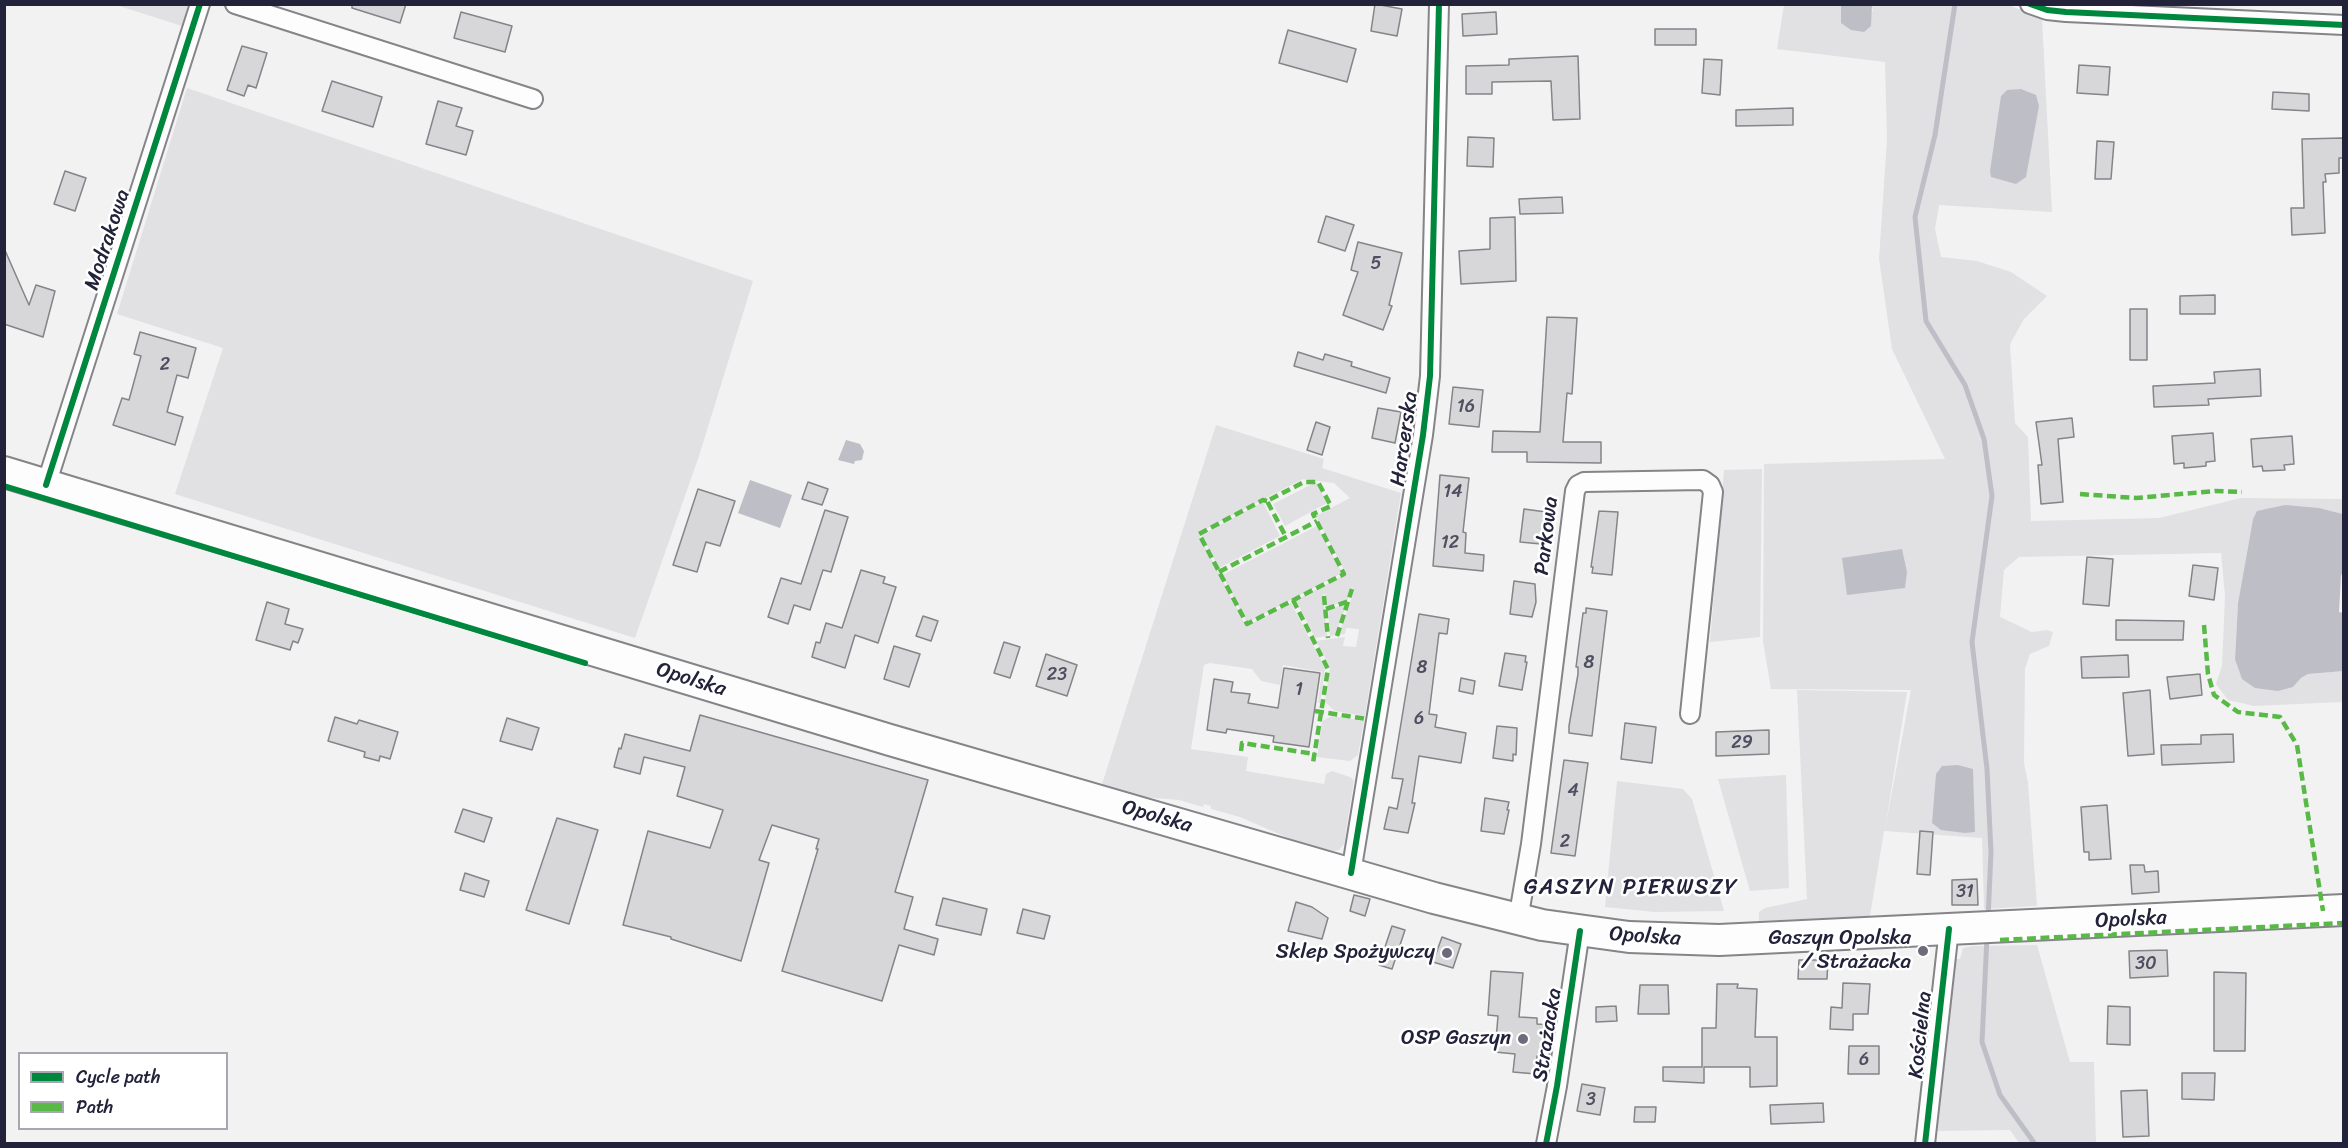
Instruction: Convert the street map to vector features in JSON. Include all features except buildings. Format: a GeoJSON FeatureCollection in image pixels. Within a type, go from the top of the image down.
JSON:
{"type":"FeatureCollection","features":[{"type":"Feature","properties":{"kind":"main road","name":"Opolska"},"geometry":{"type":"LineString","coordinates":[[4,472],[890,740],[1518,920],[1580,931],[1656,939],[1701,940],[2343,910]]}},
{"type":"Feature","properties":{"kind":"street","name":"Modrakowa"},"geometry":{"type":"LineString","coordinates":[[46,485],[200,4]]}},
{"type":"Feature","properties":{"kind":"street"},"geometry":{"type":"LineString","coordinates":[[235,4],[533,99]]}},
{"type":"Feature","properties":{"kind":"street","name":"Harcerska"},"geometry":{"type":"LineString","coordinates":[[1351,873],[1424,435],[1430,376],[1439,4]]}},
{"type":"Feature","properties":{"kind":"street"},"geometry":{"type":"LineString","coordinates":[[2030,4],[2047,10],[2066,12],[2343,26]]}},
{"type":"Feature","properties":{"kind":"street","name":"Parkowa"},"geometry":{"type":"LineString","coordinates":[[1518,920],[1532,844],[1575,491],[1578,485],[1584,482],[1703,480],[1710,485],[1713,492],[1690,714]]}},
{"type":"Feature","properties":{"kind":"street","name":"Kościelna"},"geometry":{"type":"LineString","coordinates":[[1925,1143],[1949,929]]}},
{"type":"Feature","properties":{"kind":"street","name":"Strażacka"},"geometry":{"type":"LineString","coordinates":[[1546,1143],[1559,1075],[1580,931]]}},
{"type":"Feature","properties":{"kind":"shaded area"},"geometry":{"type":"Polygon","coordinates":[[[116,5],[188,5],[182,26],[116,5]]]}},
{"type":"Feature","properties":{"kind":"shaded area"},"geometry":{"type":"Polygon","coordinates":[[[1784,5],[1841,5],[1841,23],[1873,12],[1872,5],[2008,5],[2042,18],[2052,212],[1939,205],[1935,229],[1941,257],[1977,261],[2011,272],[2047,296],[2024,319],[2010,344],[2015,423],[2028,437],[2031,521],[2159,518],[2241,498],[2343,499],[2343,514],[2319,508],[2253,519],[2238,603],[2235,658],[2293,687],[2308,674],[2343,671],[2343,702],[2254,706],[2228,700],[2216,684],[2222,666],[2225,596],[2221,553],[2019,557],[2004,570],[2000,617],[2032,632],[2047,630],[2053,632],[2049,646],[2030,654],[2025,669],[2024,763],[2028,783],[2037,906],[1984,909],[1982,838],[1884,831],[1870,916],[1759,921],[1759,912],[1765,908],[1807,899],[1797,690],[1907,692],[1885,829],[1911,690],[1771,689],[1763,641],[1764,464],[1945,459],[1892,349],[1879,259],[1887,139],[1885,62],[1777,49],[1784,5]]]}},
{"type":"Feature","properties":{"kind":"shaded area"},"geometry":{"type":"Polygon","coordinates":[[[1841,5],[1872,5],[1871,26],[1864,32],[1851,30],[1841,23],[1841,5]]]}},
{"type":"Feature","properties":{"kind":"shaded area"},"geometry":{"type":"Polygon","coordinates":[[[187,88],[753,281],[699,456],[635,638],[175,494],[223,348],[117,314],[187,88]]]}},
{"type":"Feature","properties":{"kind":"shaded area"},"geometry":{"type":"Polygon","coordinates":[[[2021,89],[2036,95],[2039,106],[2026,177],[2016,184],[1991,177],[1990,171],[2001,96],[2007,90],[2021,89]]]}},
{"type":"Feature","properties":{"kind":"shaded area"},"geometry":{"type":"Polygon","coordinates":[[[1216,425],[1324,459],[1322,468],[1401,493],[1365,716],[1335,711],[1325,702],[1330,667],[1316,641],[1345,637],[1343,646],[1356,647],[1359,629],[1346,628],[1345,634],[1339,635],[1353,588],[1350,588],[1348,600],[1327,607],[1326,594],[1323,595],[1327,636],[1315,638],[1296,600],[1346,574],[1316,516],[1350,498],[1334,483],[1303,479],[1198,533],[1246,626],[1291,603],[1325,668],[1320,703],[1318,703],[1322,672],[1283,665],[1280,685],[1261,681],[1252,669],[1210,663],[1204,665],[1191,749],[1248,757],[1246,771],[1324,784],[1326,774],[1332,771],[1350,777],[1354,780],[1344,844],[1339,850],[1333,851],[1300,843],[1240,817],[1211,809],[1211,806],[1204,804],[1203,807],[1179,800],[1142,797],[1102,784],[1216,425]]]}},
{"type":"Feature","properties":{"kind":"shaded area"},"geometry":{"type":"Polygon","coordinates":[[[846,440],[860,444],[864,451],[862,460],[855,461],[854,464],[838,460],[846,440]]]}},
{"type":"Feature","properties":{"kind":"shaded area"},"geometry":{"type":"Polygon","coordinates":[[[1762,469],[1760,637],[1710,642],[1724,470],[1762,469]]]}},
{"type":"Feature","properties":{"kind":"shaded area"},"geometry":{"type":"Polygon","coordinates":[[[750,480],[792,495],[780,528],[738,513],[750,480]]]}},
{"type":"Feature","properties":{"kind":"shaded area"},"geometry":{"type":"Polygon","coordinates":[[[1316,482],[1327,503],[1285,526],[1273,504],[1316,482]]]}},
{"type":"Feature","properties":{"kind":"shaded area"},"geometry":{"type":"Polygon","coordinates":[[[1263,502],[1280,536],[1219,568],[1201,535],[1263,502]]]}},
{"type":"Feature","properties":{"kind":"shaded area"},"geometry":{"type":"Polygon","coordinates":[[[2285,505],[2319,508],[2343,514],[2344,569],[2341,576],[2339,612],[2343,613],[2344,671],[2308,674],[2293,687],[2278,691],[2255,688],[2242,679],[2235,659],[2238,603],[2253,519],[2257,511],[2285,505]]]}},
{"type":"Feature","properties":{"kind":"shaded area"},"geometry":{"type":"Polygon","coordinates":[[[1317,526],[1342,573],[1247,623],[1222,575],[1317,526]]]}},
{"type":"Feature","properties":{"kind":"shaded area"},"geometry":{"type":"Polygon","coordinates":[[[1902,549],[1907,572],[1905,588],[1847,595],[1842,558],[1902,549]]]}},
{"type":"Feature","properties":{"kind":"shaded area"},"geometry":{"type":"Polygon","coordinates":[[[1347,603],[1335,635],[1330,636],[1328,610],[1347,603]]]}},
{"type":"Feature","properties":{"kind":"shaded area"},"geometry":{"type":"Polygon","coordinates":[[[1332,716],[1364,721],[1358,755],[1350,761],[1317,757],[1322,721],[1332,716]]]}},
{"type":"Feature","properties":{"kind":"shaded area"},"geometry":{"type":"Polygon","coordinates":[[[1958,765],[1973,769],[1975,832],[1941,830],[1932,823],[1936,774],[1942,766],[1958,765]]]}},
{"type":"Feature","properties":{"kind":"shaded area"},"geometry":{"type":"Polygon","coordinates":[[[1786,775],[1789,888],[1750,891],[1718,779],[1786,775]]]}},
{"type":"Feature","properties":{"kind":"shaded area"},"geometry":{"type":"Polygon","coordinates":[[[1617,781],[1683,789],[1692,799],[1724,911],[1655,912],[1605,907],[1617,781]]]}},
{"type":"Feature","properties":{"kind":"shaded area"},"geometry":{"type":"Polygon","coordinates":[[[2037,945],[2070,1062],[2094,1062],[2096,1143],[2019,1143],[2010,1130],[1935,1131],[1954,959],[1960,959],[1963,948],[1972,946],[2037,945]]]}},
{"type":"Feature","properties":{"kind":"waterway"},"geometry":{"type":"LineString","coordinates":[[1955,4],[1935,135],[1915,217],[1926,321],[1965,385],[1984,439],[1992,496],[1972,642],[1987,769],[1991,852],[1988,919]]}},
{"type":"Feature","properties":{"kind":"waterway"},"geometry":{"type":"LineString","coordinates":[[1987,937],[1982,1042],[2000,1095],[2035,1144]]}},
{"type":"Feature","properties":{"kind":"marked path"},"geometry":{"type":"LineString","coordinates":[[1267,501],[1263,500],[1199,534],[1247,624],[1344,574],[1313,514],[1331,506],[1318,482],[1304,482],[1267,501],[1286,537]]}},
{"type":"Feature","properties":{"kind":"marked path"},"geometry":{"type":"LineString","coordinates":[[2080,494],[2136,498],[2215,491],[2242,492]]}},
{"type":"Feature","properties":{"kind":"marked path"},"geometry":{"type":"LineString","coordinates":[[1219,572],[1317,521]]}},
{"type":"Feature","properties":{"kind":"marked path"},"geometry":{"type":"LineString","coordinates":[[1337,636],[1352,589]]}},
{"type":"Feature","properties":{"kind":"marked path"},"geometry":{"type":"LineString","coordinates":[[1324,596],[1328,638]]}},
{"type":"Feature","properties":{"kind":"marked path"},"geometry":{"type":"LineString","coordinates":[[1293,600],[1328,669],[1313,763]]}},
{"type":"Feature","properties":{"kind":"marked path"},"geometry":{"type":"LineString","coordinates":[[1326,609],[1349,601]]}},
{"type":"Feature","properties":{"kind":"marked path"},"geometry":{"type":"LineString","coordinates":[[2204,625],[2208,674],[2214,695],[2238,712],[2280,717],[2297,745],[2323,911]]}},
{"type":"Feature","properties":{"kind":"marked path"},"geometry":{"type":"LineString","coordinates":[[1315,711],[1367,719]]}},
{"type":"Feature","properties":{"kind":"marked path"},"geometry":{"type":"LineString","coordinates":[[1241,751],[1242,743],[1315,754]]}},
{"type":"Feature","properties":{"kind":"marked path"},"geometry":{"type":"LineString","coordinates":[[2000,940],[2344,923]]}},
{"type":"Feature","properties":{"kind":"cycle path"},"geometry":{"type":"LineString","coordinates":[[46,485],[200,4]]}},
{"type":"Feature","properties":{"kind":"cycle path"},"geometry":{"type":"LineString","coordinates":[[1351,873],[1423,435],[1430,376],[1439,4]]}},
{"type":"Feature","properties":{"kind":"cycle path"},"geometry":{"type":"LineString","coordinates":[[2030,4],[2047,10],[2066,12],[2344,25]]}},
{"type":"Feature","properties":{"kind":"cycle path"},"geometry":{"type":"LineString","coordinates":[[4,486],[585,663]]}},
{"type":"Feature","properties":{"kind":"cycle path"},"geometry":{"type":"LineString","coordinates":[[1925,1144],[1949,929]]}},
{"type":"Feature","properties":{"kind":"cycle path"},"geometry":{"type":"LineString","coordinates":[[1546,1144],[1580,931]]}},
{"type":"Feature","properties":{"kind":"place","name":"Gaszyn Opolska / Strażacka"},"geometry":{"type":"Point","coordinates":[1923,951]}},
{"type":"Feature","properties":{"kind":"place","name":"Sklep Spożywczy"},"geometry":{"type":"Point","coordinates":[1447,953]}},
{"type":"Feature","properties":{"kind":"place","name":"OSP Gaszyn"},"geometry":{"type":"Point","coordinates":[1523,1039]}},
{"type":"Feature","properties":{"kind":"district","name":"GASZYN PIERWSZY"},"geometry":{"type":"Point","coordinates":[1631,888]}}]}
